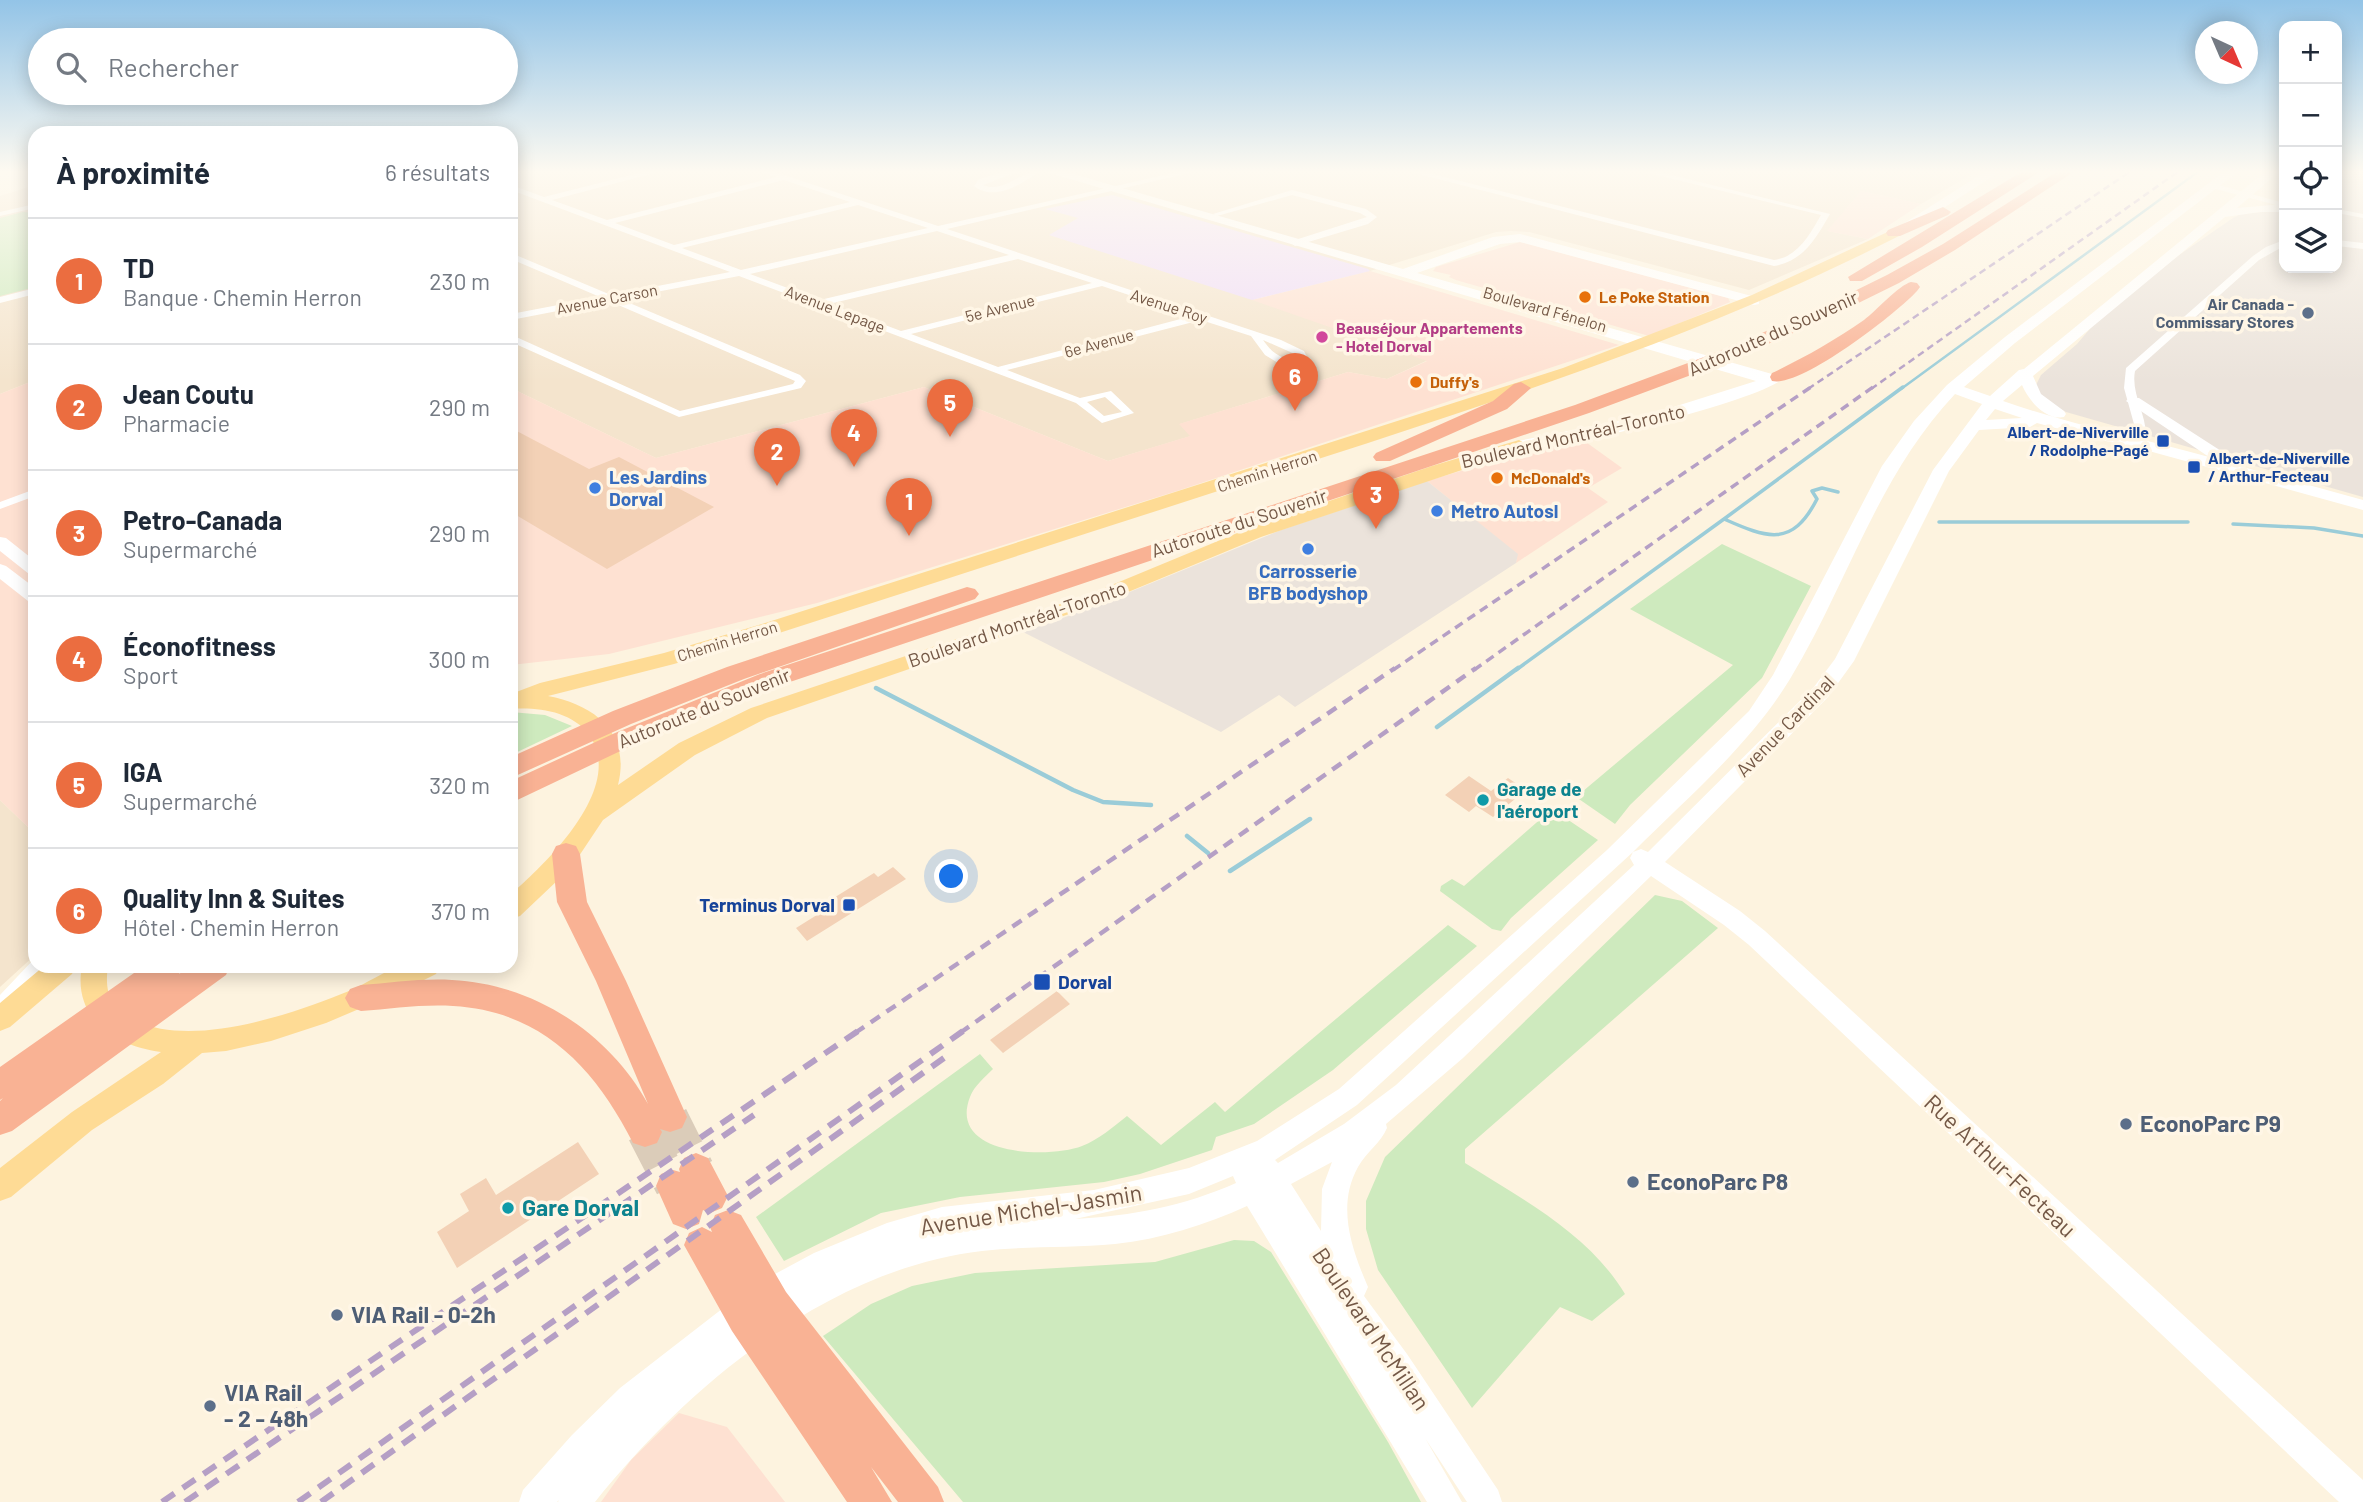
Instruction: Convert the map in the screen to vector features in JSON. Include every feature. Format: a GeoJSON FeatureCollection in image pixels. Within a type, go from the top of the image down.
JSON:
{"type":"FeatureCollection","features":[{"type":"Feature","properties":{"kind":"highway","name":"Autoroute du Souvenir"},"geometry":{"type":"LineString","coordinates":[[518,766],[556,758],[782,655],[1605,384],[1766,321],[1885,262],[1919,241]]}},
{"type":"Feature","properties":{"kind":"highway","name":"Autoroute du Souvenir"},"geometry":{"type":"LineString","coordinates":[[647,717],[782,676],[1583,409],[1707,363],[1807,321],[1893,279],[1958,241]]}},
{"type":"Feature","properties":{"kind":"highway"},"geometry":{"type":"LineString","coordinates":[[1519,445],[1713,374],[1911,287],[1982,241]]}},
{"type":"Feature","properties":{"kind":"highway"},"geometry":{"type":"LineString","coordinates":[[1775,378],[1841,343],[1902,298],[1911,287]]}},
{"type":"Feature","properties":{"kind":"highway"},"geometry":{"type":"LineString","coordinates":[[1384,457],[1500,405],[1521,388]]}},
{"type":"Feature","properties":{"kind":"highway"},"geometry":{"type":"LineString","coordinates":[[943,621],[1105,583],[1220,545]]}},
{"type":"Feature","properties":{"kind":"highway","name":"Autoroute du Souvenir"},"geometry":{"type":"LineString","coordinates":[[518,788],[556,758]]}},
{"type":"Feature","properties":{"kind":"highway"},"geometry":{"type":"LineString","coordinates":[[566,854],[572,902],[611,981],[657,1124]]}},
{"type":"Feature","properties":{"kind":"highway"},"geometry":{"type":"LineString","coordinates":[[0,1120],[48,1067],[165,979],[188,973]]}},
{"type":"Feature","properties":{"kind":"highway"},"geometry":{"type":"LineString","coordinates":[[361,998],[453,993],[493,999],[537,1016],[566,1034],[596,1058],[657,1124]]}},
{"type":"Feature","properties":{"kind":"highway"},"geometry":{"type":"LineString","coordinates":[[0,1085],[48,1067]]}},
{"type":"Feature","properties":{"kind":"highway"},"geometry":{"type":"LineString","coordinates":[[872,1502],[745,1318],[699,1206],[923,1502]]}},
{"type":"Feature","properties":{"kind":"main road","name":"Boulevard Fénelon"},"geometry":{"type":"LineString","coordinates":[[1300,241],[1775,378]]}},
{"type":"Feature","properties":{"kind":"main road"},"geometry":{"type":"LineString","coordinates":[[1407,272],[1495,241]]}},
{"type":"Feature","properties":{"kind":"main road"},"geometry":{"type":"LineString","coordinates":[[1535,241],[1754,301]]}},
{"type":"Feature","properties":{"kind":"main road","name":"Chemin Herron"},"geometry":{"type":"LineString","coordinates":[[518,700],[548,688],[667,659],[769,629],[1521,388],[1664,338],[1754,301],[1877,241]]}},
{"type":"Feature","properties":{"kind":"main road","name":"Avenue Cardinal"},"geometry":{"type":"LineString","coordinates":[[1249,1159],[1327,1113],[1368,1081],[1625,848],[1741,733],[1772,694],[1890,466],[1920,424],[1955,386],[2010,340],[2141,241]]}},
{"type":"Feature","properties":{"kind":"main road","name":"Avenue Cardinal"},"geometry":{"type":"LineString","coordinates":[[1263,1185],[1328,1150],[1398,1101],[1650,864],[1811,702],[1837,671],[1933,486],[1994,400],[2186,241]]}},
{"type":"Feature","properties":{"kind":"main road"},"geometry":{"type":"LineString","coordinates":[[2024,373],[2034,396],[2051,417]]}},
{"type":"Feature","properties":{"kind":"main road","name":"Boulevard Montréal-Toronto"},"geometry":{"type":"LineString","coordinates":[[594,814],[687,749],[759,713],[1097,598],[1220,545],[1427,473],[1519,445],[1667,415],[1775,378]]}},
{"type":"Feature","properties":{"kind":"main road"},"geometry":{"type":"LineString","coordinates":[[1955,386],[2110,439],[2140,443],[2363,505]]}},
{"type":"Feature","properties":{"kind":"main road"},"geometry":{"type":"LineString","coordinates":[[2134,401],[2242,472]]}},
{"type":"Feature","properties":{"kind":"main road"},"geometry":{"type":"LineString","coordinates":[[1973,426],[2051,417]]}},
{"type":"Feature","properties":{"kind":"main road"},"geometry":{"type":"LineString","coordinates":[[0,542],[28,564]]}},
{"type":"Feature","properties":{"kind":"main road"},"geometry":{"type":"LineString","coordinates":[[0,570],[28,592]]}},
{"type":"Feature","properties":{"kind":"main road"},"geometry":{"type":"LineString","coordinates":[[518,703],[567,708],[579,713],[602,732],[610,750],[611,772],[604,795],[594,814],[566,854],[518,902]]}},
{"type":"Feature","properties":{"kind":"main road","name":"Rue Arthur-Fecteau"},"geometry":{"type":"LineString","coordinates":[[1625,848],[1732,918],[1763,944],[2363,1502]]}},
{"type":"Feature","properties":{"kind":"main road"},"geometry":{"type":"LineString","coordinates":[[0,1012],[35,973]]}},
{"type":"Feature","properties":{"kind":"main road"},"geometry":{"type":"LineString","coordinates":[[0,1019],[55,973]]}},
{"type":"Feature","properties":{"kind":"main road"},"geometry":{"type":"LineString","coordinates":[[96,973],[94,996],[97,1006],[123,1030],[150,1039],[194,1043],[284,1025],[361,998],[413,973]]}},
{"type":"Feature","properties":{"kind":"main road"},"geometry":{"type":"LineString","coordinates":[[0,1187],[82,1121],[153,1075],[194,1043]]}},
{"type":"Feature","properties":{"kind":"main road"},"geometry":{"type":"LineString","coordinates":[[1396,1365],[1341,1263],[1333,1227],[1336,1195],[1349,1157],[1398,1101]]}},
{"type":"Feature","properties":{"kind":"main road","name":"Boulevard McMillan"},"geometry":{"type":"LineString","coordinates":[[1249,1159],[1446,1502]]}},
{"type":"Feature","properties":{"kind":"main road","name":"Avenue Michel-Jasmin"},"geometry":{"type":"LineString","coordinates":[[535,1502],[612,1416],[726,1338],[841,1280],[882,1263],[933,1235],[987,1214],[1118,1199],[1189,1181],[1249,1159]]}},
{"type":"Feature","properties":{"kind":"main road","name":"Boulevard McMillan"},"geometry":{"type":"LineString","coordinates":[[1263,1185],[1396,1365],[1486,1502]]}},
{"type":"Feature","properties":{"kind":"main road","name":"Avenue Michel-Jasmin"},"geometry":{"type":"LineString","coordinates":[[933,1235],[981,1237],[1137,1227],[1205,1210],[1263,1185]]}},
{"type":"Feature","properties":{"kind":"main road","name":"Avenue Michel-Jasmin"},"geometry":{"type":"LineString","coordinates":[[574,1502],[611,1455],[681,1388],[726,1338]]}},
{"type":"Feature","properties":{"kind":"street","name":"Avenue Lepage"},"geometry":{"type":"LineString","coordinates":[[655,241],[1080,401]]}},
{"type":"Feature","properties":{"kind":"street"},"geometry":{"type":"LineString","coordinates":[[673,248],[701,241]]}},
{"type":"Feature","properties":{"kind":"street","name":"Avenue Carson"},"geometry":{"type":"LineString","coordinates":[[518,316],[741,273],[879,241]]}},
{"type":"Feature","properties":{"kind":"street","name":"Avenue Roy"},"geometry":{"type":"LineString","coordinates":[[975,241],[1255,334]]}},
{"type":"Feature","properties":{"kind":"street"},"geometry":{"type":"LineString","coordinates":[[1691,241],[1768,262],[1787,261],[1809,241]]}},
{"type":"Feature","properties":{"kind":"street"},"geometry":{"type":"LineString","coordinates":[[2342,244],[2363,246]]}},
{"type":"Feature","properties":{"kind":"street"},"geometry":{"type":"LineString","coordinates":[[2140,443],[2140,424],[2128,378],[2133,366],[2256,258],[2279,245]]}},
{"type":"Feature","properties":{"kind":"street"},"geometry":{"type":"LineString","coordinates":[[819,303],[1020,256]]}},
{"type":"Feature","properties":{"kind":"street"},"geometry":{"type":"LineString","coordinates":[[518,259],[614,298],[801,381],[797,386],[679,414],[518,341]]}},
{"type":"Feature","properties":{"kind":"street","name":"5e Avenue"},"geometry":{"type":"LineString","coordinates":[[899,334],[1102,283]]}},
{"type":"Feature","properties":{"kind":"street"},"geometry":{"type":"LineString","coordinates":[[0,300],[28,293]]}},
{"type":"Feature","properties":{"kind":"street","name":"6e Avenue"},"geometry":{"type":"LineString","coordinates":[[997,370],[1201,316]]}},
{"type":"Feature","properties":{"kind":"street"},"geometry":{"type":"LineString","coordinates":[[0,506],[28,495]]}},
{"type":"Feature","properties":{"kind":"shaded area"},"geometry":{"type":"Polygon","coordinates":[[[0,241],[28,241],[28,383],[0,394],[0,241]]]}},
{"type":"Feature","properties":{"kind":"shaded area"},"geometry":{"type":"Polygon","coordinates":[[[518,241],[1467,241],[1370,271],[1253,299],[1428,360],[1387,379],[1348,372],[1180,424],[1191,436],[1108,461],[924,387],[656,458],[518,391],[518,241]]]}},
{"type":"Feature","properties":{"kind":"shaded area"},"geometry":{"type":"Polygon","coordinates":[[[1068,241],[1271,241],[1370,271],[1252,300],[1068,241]]]}},
{"type":"Feature","properties":{"kind":"shaded area"},"geometry":{"type":"Polygon","coordinates":[[[1563,241],[1863,241],[1749,290],[1563,241]]]}},
{"type":"Feature","properties":{"kind":"shaded area"},"geometry":{"type":"Polygon","coordinates":[[[2199,241],[2279,241],[2279,273],[2342,273],[2342,241],[2363,241],[2363,497],[2066,412],[2045,401],[2035,387],[2041,375],[2077,344],[2100,317],[2199,241]]]}},
{"type":"Feature","properties":{"kind":"shaded area"},"geometry":{"type":"Polygon","coordinates":[[[1520,242],[1728,298],[1730,302],[1649,336],[1433,271],[1436,267],[1520,242]]]}},
{"type":"Feature","properties":{"kind":"shaded area"},"geometry":{"type":"Polygon","coordinates":[[[1370,271],[1619,345],[1177,491],[817,603],[609,654],[518,664],[518,391],[656,458],[924,387],[1108,461],[1190,436],[1179,424],[1348,372],[1387,379],[1427,361],[1252,300],[1370,271]]]}},
{"type":"Feature","properties":{"kind":"shaded area"},"geometry":{"type":"Polygon","coordinates":[[[28,383],[28,827],[0,800],[0,394],[28,383]]]}},
{"type":"Feature","properties":{"kind":"shaded area"},"geometry":{"type":"Polygon","coordinates":[[[1583,440],[1622,468],[1588,488],[1608,502],[1516,563],[1517,554],[1427,481],[1521,453],[1583,440]]]}},
{"type":"Feature","properties":{"kind":"shaded area"},"geometry":{"type":"Polygon","coordinates":[[[1427,481],[1518,554],[1516,563],[1295,707],[1279,695],[1221,732],[1023,632],[1088,609],[1281,530],[1427,481]]]}},
{"type":"Feature","properties":{"kind":"shaded area"},"geometry":{"type":"Polygon","coordinates":[[[0,800],[28,827],[28,961],[0,987],[0,800]]]}},
{"type":"Feature","properties":{"kind":"shaded area"},"geometry":{"type":"Polygon","coordinates":[[[679,1413],[727,1427],[785,1502],[601,1502],[631,1460],[679,1413]]]}},
{"type":"Feature","properties":{"kind":"green space"},"geometry":{"type":"Polygon","coordinates":[[[0,241],[28,241],[28,289],[0,296],[0,241]]]}},
{"type":"Feature","properties":{"kind":"green space"},"geometry":{"type":"Polygon","coordinates":[[[1722,544],[1811,586],[1762,678],[1630,805],[1615,824],[1576,797],[1733,665],[1630,609],[1722,544]]]}},
{"type":"Feature","properties":{"kind":"green space"},"geometry":{"type":"Polygon","coordinates":[[[518,713],[545,715],[572,726],[518,752],[518,713]]]}},
{"type":"Feature","properties":{"kind":"green space"},"geometry":{"type":"Polygon","coordinates":[[[1552,809],[1598,840],[1511,918],[1501,931],[1492,929],[1440,891],[1441,886],[1452,879],[1464,886],[1552,809]]]}},
{"type":"Feature","properties":{"kind":"green space"},"geometry":{"type":"Polygon","coordinates":[[[1655,895],[1682,901],[1718,928],[1465,1149],[1465,1163],[1531,1204],[1574,1236],[1593,1253],[1625,1294],[1592,1321],[1560,1307],[1472,1408],[1378,1270],[1366,1229],[1366,1201],[1385,1157],[1655,895]]]}},
{"type":"Feature","properties":{"kind":"green space"},"geometry":{"type":"Polygon","coordinates":[[[1448,925],[1477,946],[1333,1070],[1254,1124],[1216,1137],[1212,1150],[1140,1174],[1104,1182],[960,1197],[881,1213],[784,1261],[756,1217],[980,1054],[993,1069],[972,1093],[967,1117],[973,1131],[987,1142],[1026,1152],[1067,1150],[1094,1140],[1127,1116],[1161,1145],[1215,1102],[1225,1112],[1448,925]]]}},
{"type":"Feature","properties":{"kind":"green space"},"geometry":{"type":"Polygon","coordinates":[[[1234,1240],[1254,1241],[1271,1252],[1388,1442],[1421,1502],[963,1502],[823,1336],[871,1304],[912,1286],[975,1273],[1155,1262],[1234,1240]]]}},
{"type":"Feature","properties":{"kind":"building","name":"Les Jardins Dorval"},"geometry":{"type":"Polygon","coordinates":[[[518,432],[589,469],[619,457],[714,507],[607,569],[518,516],[518,432]]]}},
{"type":"Feature","properties":{"kind":"building","name":"Garage de l'aéroport"},"geometry":{"type":"Polygon","coordinates":[[[1469,776],[1491,791],[1508,778],[1526,790],[1493,817],[1476,806],[1469,812],[1445,795],[1469,776]]]}},
{"type":"Feature","properties":{"kind":"building","name":"Terminus Dorval"},"geometry":{"type":"Polygon","coordinates":[[[893,867],[906,879],[807,941],[796,928],[836,903],[832,899],[874,873],[878,877],[893,867]]]}},
{"type":"Feature","properties":{"kind":"building"},"geometry":{"type":"Polygon","coordinates":[[[1057,991],[1070,1004],[1003,1053],[990,1040],[1057,991]]]}},
{"type":"Feature","properties":{"kind":"building","name":"Gare Dorval"},"geometry":{"type":"Polygon","coordinates":[[[578,1142],[599,1174],[457,1268],[437,1232],[469,1211],[460,1194],[486,1178],[496,1195],[578,1142]]]}},
{"type":"Feature","properties":{"kind":"waterway"},"geometry":{"type":"LineString","coordinates":[[1901,389],[2103,241]]}},
{"type":"Feature","properties":{"kind":"waterway"},"geometry":{"type":"LineString","coordinates":[[1724,519],[1903,387]]}},
{"type":"Feature","properties":{"kind":"waterway"},"geometry":{"type":"LineString","coordinates":[[1724,519],[1753,531],[1777,535],[1788,532],[1808,515],[1817,499],[1812,491],[1822,488],[1838,492]]}},
{"type":"Feature","properties":{"kind":"waterway"},"geometry":{"type":"LineString","coordinates":[[1516,670],[1724,519]]}},
{"type":"Feature","properties":{"kind":"waterway"},"geometry":{"type":"LineString","coordinates":[[1939,522],[2188,522]]}},
{"type":"Feature","properties":{"kind":"waterway"},"geometry":{"type":"LineString","coordinates":[[2233,524],[2314,528],[2363,536]]}},
{"type":"Feature","properties":{"kind":"waterway"},"geometry":{"type":"LineString","coordinates":[[1437,727],[1518,668]]}},
{"type":"Feature","properties":{"kind":"waterway"},"geometry":{"type":"LineString","coordinates":[[876,688],[1073,790],[1103,802],[1151,805]]}},
{"type":"Feature","properties":{"kind":"waterway"},"geometry":{"type":"LineString","coordinates":[[1230,871],[1310,819]]}},
{"type":"Feature","properties":{"kind":"waterway"},"geometry":{"type":"LineString","coordinates":[[1187,836],[1208,853]]}},
{"type":"Feature","properties":{"kind":"tunnel"},"geometry":{"type":"LineString","coordinates":[[670,1117],[696,1169]]}},
{"type":"Feature","properties":{"kind":"tunnel"},"geometry":{"type":"LineString","coordinates":[[645,1132],[673,1186]]}},
{"type":"Feature","properties":{"kind":"railway"},"geometry":{"type":"LineString","coordinates":[[1808,389],[2027,241]]}},
{"type":"Feature","properties":{"kind":"railway"},"geometry":{"type":"LineString","coordinates":[[1871,389],[2080,241]]}},
{"type":"Feature","properties":{"kind":"railway"},"geometry":{"type":"LineString","coordinates":[[1393,670],[1811,387]]}},
{"type":"Feature","properties":{"kind":"railway"},"geometry":{"type":"LineString","coordinates":[[1474,670],[1873,387]]}},
{"type":"Feature","properties":{"kind":"railway"},"geometry":{"type":"LineString","coordinates":[[855,1033],[1395,668]]}},
{"type":"Feature","properties":{"kind":"railway"},"geometry":{"type":"LineString","coordinates":[[960,1033],[1476,668]]}},
{"type":"Feature","properties":{"kind":"railway"},"geometry":{"type":"LineString","coordinates":[[162,1502],[858,1031]]}},
{"type":"Feature","properties":{"kind":"railway"},"geometry":{"type":"LineString","coordinates":[[298,1502],[963,1031]]}},
{"type":"Feature","properties":{"kind":"railway"},"geometry":{"type":"LineString","coordinates":[[321,1502],[951,1053]]}},
{"type":"Feature","properties":{"kind":"railway"},"geometry":{"type":"LineString","coordinates":[[185,1502],[754,1115]]}},
{"type":"Feature","properties":{"kind":"place","name":"Le Poke Station"},"geometry":{"type":"Point","coordinates":[1585,297]}},
{"type":"Feature","properties":{"kind":"place","name":"Air Canada - Commissary Stores"},"geometry":{"type":"Point","coordinates":[2308,313]}},
{"type":"Feature","properties":{"kind":"place","name":"Beauséjour Appartements - Hotel Dorval"},"geometry":{"type":"Point","coordinates":[1322,337]}},
{"type":"Feature","properties":{"kind":"place","name":"Duffy's"},"geometry":{"type":"Point","coordinates":[1416,382]}},
{"type":"Feature","properties":{"kind":"place","name":"Quality Inn & Suites"},"geometry":{"type":"Point","coordinates":[1295,411]}},
{"type":"Feature","properties":{"kind":"place","name":"IGA"},"geometry":{"type":"Point","coordinates":[950,437]}},
{"type":"Feature","properties":{"kind":"place","name":"Albert-de-Niverville / Rodolphe-Pagé"},"geometry":{"type":"Point","coordinates":[2163,441]}},
{"type":"Feature","properties":{"kind":"place","name":"Éconofitness"},"geometry":{"type":"Point","coordinates":[854,467]}},
{"type":"Feature","properties":{"kind":"place","name":"Albert-de-Niverville / Arthur-Fecteau"},"geometry":{"type":"Point","coordinates":[2194,467]}},
{"type":"Feature","properties":{"kind":"place","name":"McDonald's"},"geometry":{"type":"Point","coordinates":[1497,478]}},
{"type":"Feature","properties":{"kind":"place","name":"Jean Coutu"},"geometry":{"type":"Point","coordinates":[777,486]}},
{"type":"Feature","properties":{"kind":"place","name":"Les Jardins Dorval"},"geometry":{"type":"Point","coordinates":[595,488]}},
{"type":"Feature","properties":{"kind":"place","name":"Metro Autosl"},"geometry":{"type":"Point","coordinates":[1437,511]}},
{"type":"Feature","properties":{"kind":"place","name":"Petro-Canada"},"geometry":{"type":"Point","coordinates":[1376,529]}},
{"type":"Feature","properties":{"kind":"place","name":"TD"},"geometry":{"type":"Point","coordinates":[909,536]}},
{"type":"Feature","properties":{"kind":"place","name":"Carrosserie BFB bodyshop"},"geometry":{"type":"Point","coordinates":[1308,549]}},
{"type":"Feature","properties":{"kind":"place","name":"Garage de l'aéroport"},"geometry":{"type":"Point","coordinates":[1483,800]}},
{"type":"Feature","properties":{"kind":"place","name":"Terminus Dorval"},"geometry":{"type":"Point","coordinates":[849,905]}},
{"type":"Feature","properties":{"kind":"place","name":"Dorval"},"geometry":{"type":"Point","coordinates":[1042,982]}},
{"type":"Feature","properties":{"kind":"place","name":"EconoParc P9"},"geometry":{"type":"Point","coordinates":[2126,1124]}},
{"type":"Feature","properties":{"kind":"place","name":"EconoParc P8"},"geometry":{"type":"Point","coordinates":[1633,1182]}},
{"type":"Feature","properties":{"kind":"place","name":"Gare Dorval"},"geometry":{"type":"Point","coordinates":[508,1208]}},
{"type":"Feature","properties":{"kind":"place","name":"VIA Rail - 0-2h"},"geometry":{"type":"Point","coordinates":[337,1315]}},
{"type":"Feature","properties":{"kind":"place","name":"VIA Rail - 2 - 48h"},"geometry":{"type":"Point","coordinates":[210,1406]}}]}
